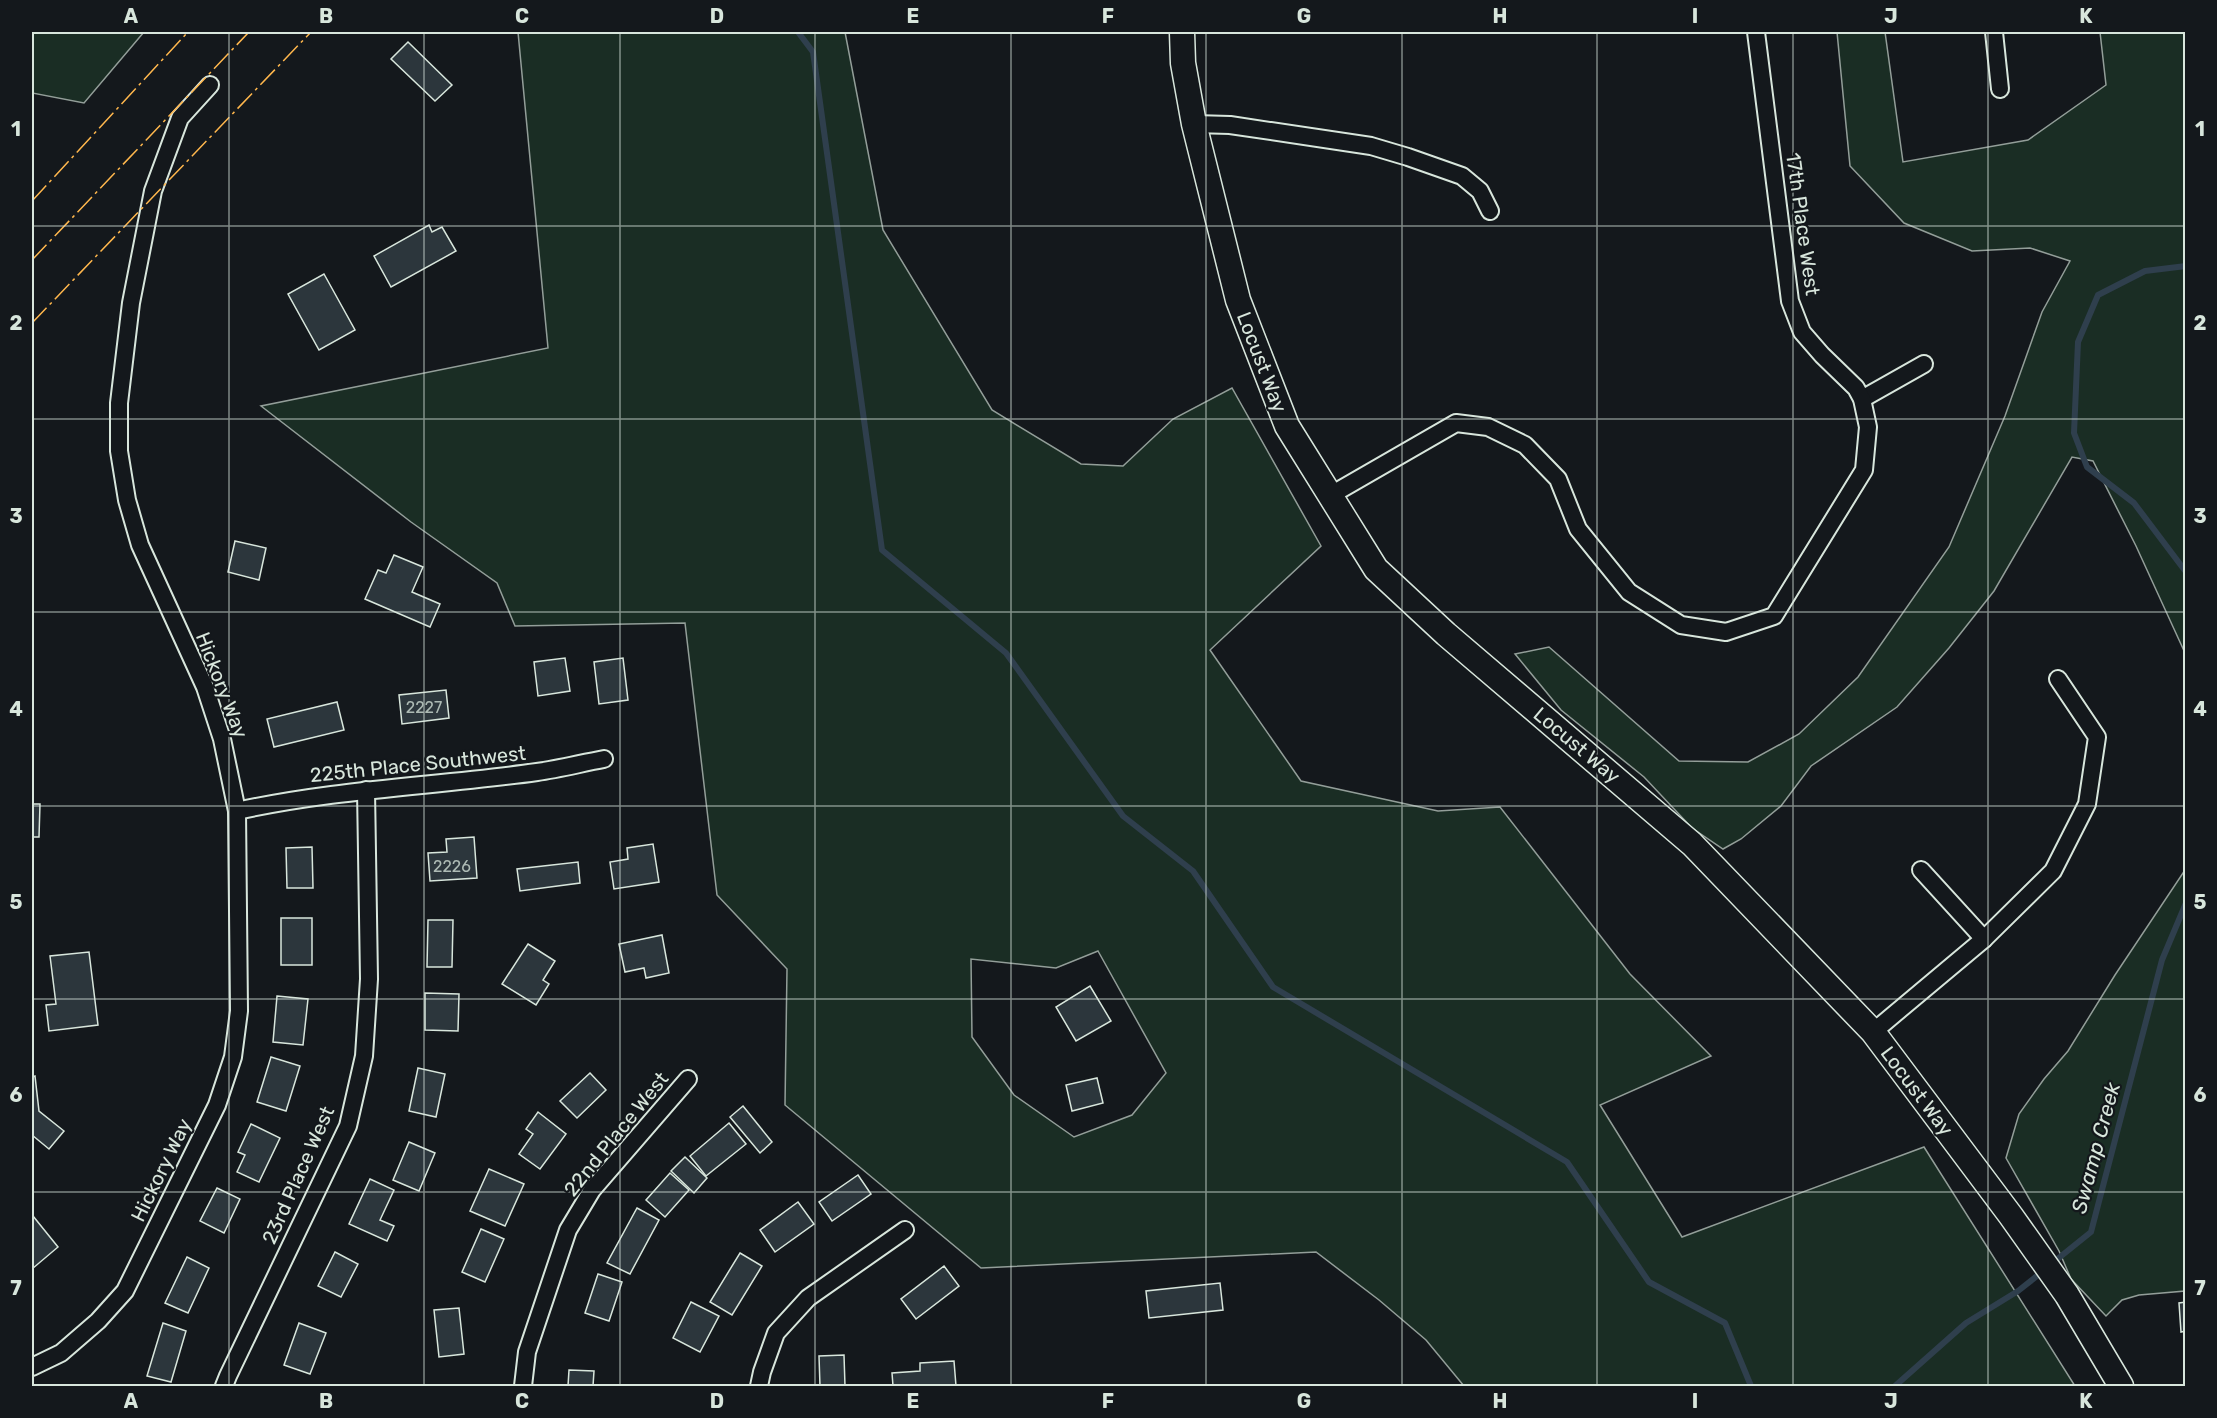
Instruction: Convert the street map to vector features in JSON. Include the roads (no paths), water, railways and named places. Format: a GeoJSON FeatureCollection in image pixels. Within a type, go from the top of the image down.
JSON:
{"type":"FeatureCollection","features":[{"type":"Feature","properties":{"kind":"main road","name":"Locust Way"},"geometry":{"type":"LineString","coordinates":[[1182,32],[1183,63],[1194,124],[1238,300],[1287,426],[1376,569],[1446,634],[1692,844],[1873,1032],[2011,1216],[2067,1295],[2121,1386]]}},
{"type":"Feature","properties":{"kind":"street","name":"17th Place West"},"geometry":{"type":"LineString","coordinates":[[1756,32],[1790,301],[1802,332],[1847,378],[1862,399]]}},
{"type":"Feature","properties":{"kind":"street"},"geometry":{"type":"LineString","coordinates":[[1994,32],[2000,89]]}},
{"type":"Feature","properties":{"kind":"street","name":"Hickory Way"},"geometry":{"type":"LineString","coordinates":[[32,1367],[61,1353],[98,1322],[125,1291],[217,1105],[233,1057],[239,1011],[237,811],[222,740],[205,687],[140,545],[127,500],[119,451],[119,403],[130,314],[153,191],[180,118],[210,85]]}},
{"type":"Feature","properties":{"kind":"street"},"geometry":{"type":"LineString","coordinates":[[1194,124],[1242,127],[1371,146],[1399,154],[1462,176],[1480,191],[1491,210]]}},
{"type":"Feature","properties":{"kind":"street"},"geometry":{"type":"LineString","coordinates":[[1331,495],[1456,423],[1488,427],[1525,445],[1558,479],[1578,529],[1629,592],[1681,625],[1726,632],[1774,616],[1864,470],[1868,428],[1862,399],[1924,364]]}},
{"type":"Feature","properties":{"kind":"street"},"geometry":{"type":"LineString","coordinates":[[1873,1032],[1984,939],[2053,871],[2087,804],[2097,738],[2058,679]]}},
{"type":"Feature","properties":{"kind":"street","name":"225th Place Southwest"},"geometry":{"type":"LineString","coordinates":[[237,811],[274,802],[537,772],[604,759]]}},
{"type":"Feature","properties":{"kind":"street","name":"23rd Place West"},"geometry":{"type":"LineString","coordinates":[[224,1386],[348,1126],[364,1056],[369,979],[366,790]]}},
{"type":"Feature","properties":{"kind":"street"},"geometry":{"type":"LineString","coordinates":[[1921,870],[1984,939]]}},
{"type":"Feature","properties":{"kind":"street","name":"22nd Place West"},"geometry":{"type":"LineString","coordinates":[[523,1386],[527,1352],[568,1230],[592,1190],[688,1079]]}},
{"type":"Feature","properties":{"kind":"street"},"geometry":{"type":"LineString","coordinates":[[759,1386],[776,1334],[808,1298],[905,1230]]}},
{"type":"Feature","properties":{"kind":"waterway"},"geometry":{"type":"LineString","coordinates":[[798,32],[813,52],[882,550],[1006,653],[1123,816],[1193,871],[1273,987],[1567,1162],[1649,1282],[1725,1323],[1751,1386]]}},
{"type":"Feature","properties":{"kind":"waterway","name":"Swamp Creek"},"geometry":{"type":"LineString","coordinates":[[2186,266],[2145,271],[2098,295],[2078,342],[2074,433],[2087,467],[2134,503],[2186,572]]}},
{"type":"Feature","properties":{"kind":"waterway","name":"Swamp Creek"},"geometry":{"type":"LineString","coordinates":[[2050,1265],[2091,1232],[2162,960],[2186,903]]}},
{"type":"Feature","properties":{"kind":"waterway","name":"Swamp Creek"},"geometry":{"type":"LineString","coordinates":[[1895,1386],[1966,1323],[2018,1291],[2042,1272]]}}]}
